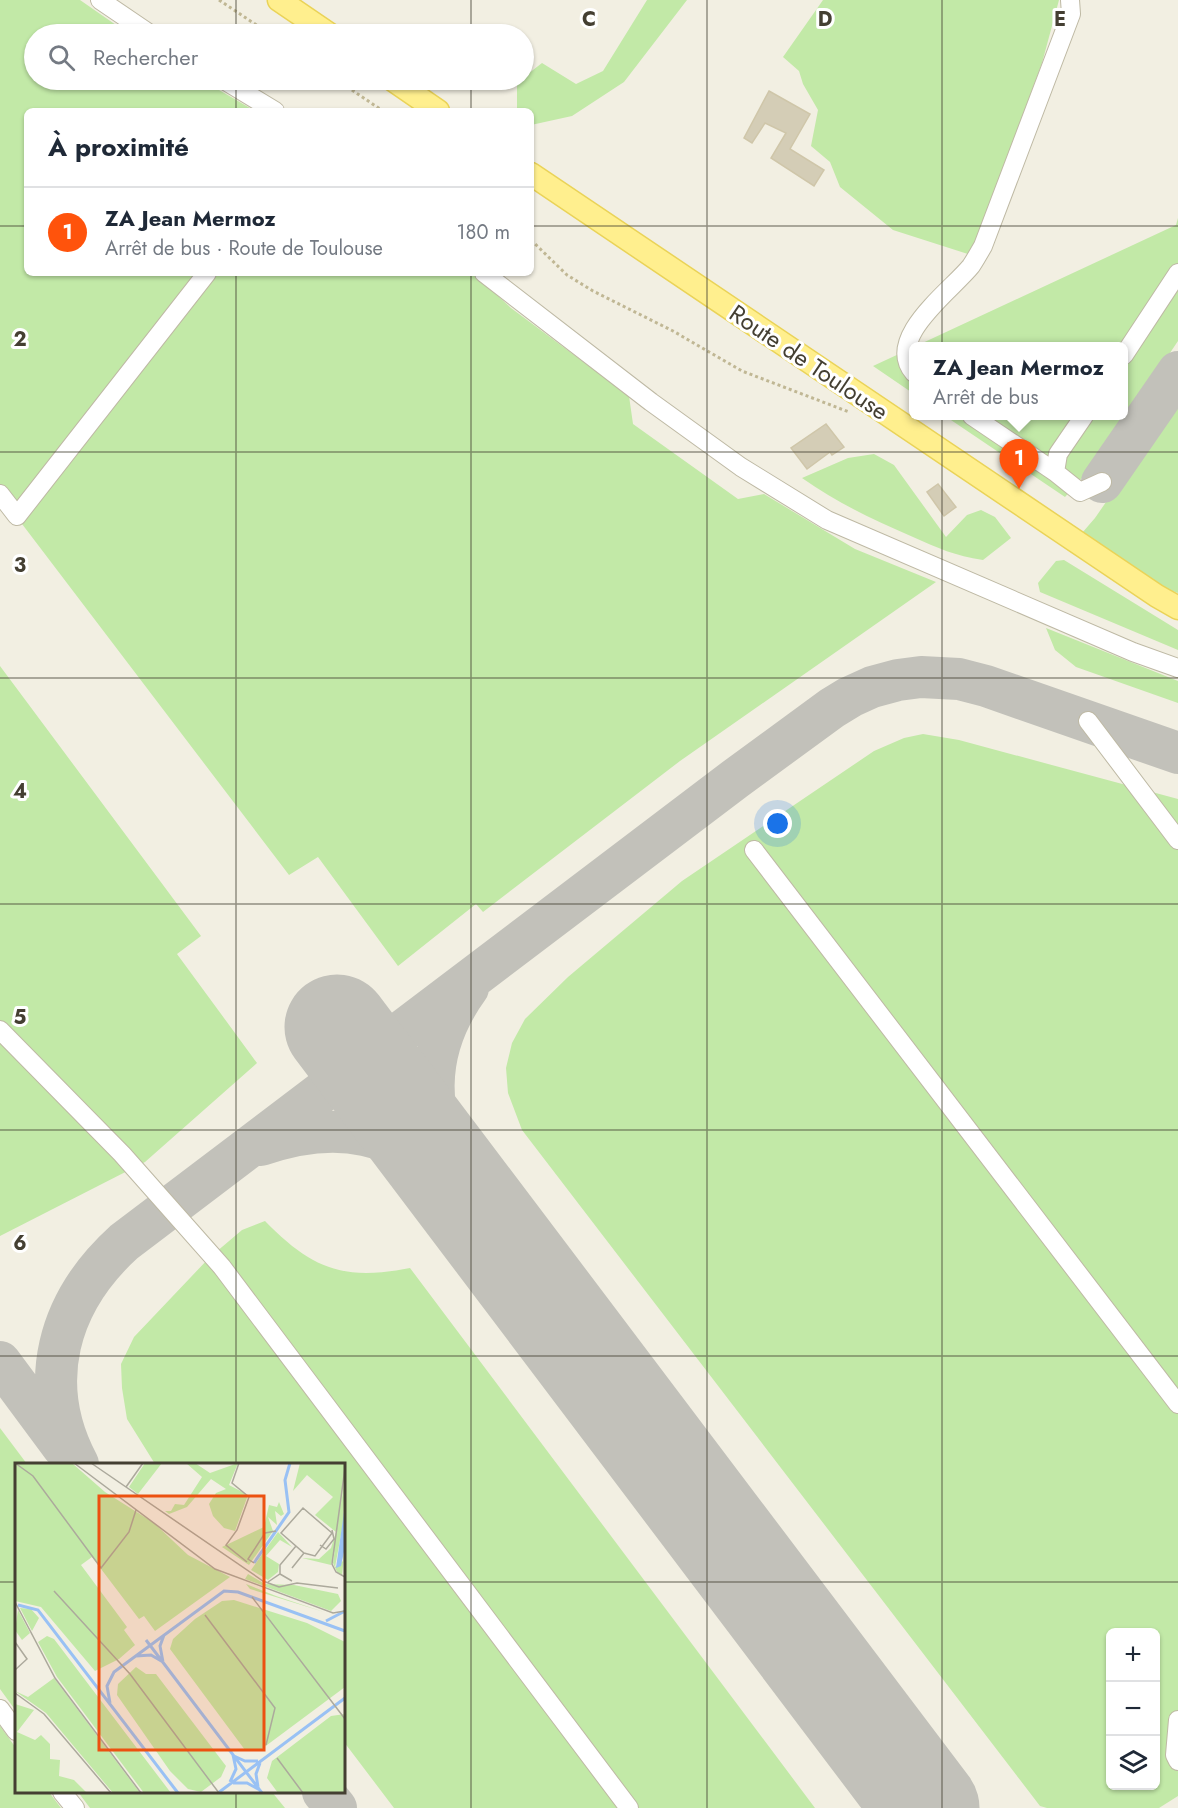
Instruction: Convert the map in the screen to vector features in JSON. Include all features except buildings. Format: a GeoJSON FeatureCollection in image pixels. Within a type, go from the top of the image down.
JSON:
{"type":"FeatureCollection","features":[{"type":"Feature","properties":{"kind":"main road"},"geometry":{"type":"LineString","coordinates":[[279,0],[314,24]]}},
{"type":"Feature","properties":{"kind":"main road"},"geometry":{"type":"LineString","coordinates":[[408,90],[434,108]]}},
{"type":"Feature","properties":{"kind":"main road","name":"Route de Toulouse"},"geometry":{"type":"LineString","coordinates":[[534,176],[1023,507],[1178,608]]}},
{"type":"Feature","properties":{"kind":"lane"},"geometry":{"type":"LineString","coordinates":[[100,0],[135,24]]}},
{"type":"Feature","properties":{"kind":"lane"},"geometry":{"type":"LineString","coordinates":[[909,367],[908,342],[923,315],[971,266],[983,246],[1071,14],[1070,0]]}},
{"type":"Feature","properties":{"kind":"lane"},"geometry":{"type":"LineString","coordinates":[[239,90],[266,108]]}},
{"type":"Feature","properties":{"kind":"lane"},"geometry":{"type":"LineString","coordinates":[[1128,349],[1178,273]]}},
{"type":"Feature","properties":{"kind":"lane"},"geometry":{"type":"LineString","coordinates":[[0,494],[16,516],[205,276]]}},
{"type":"Feature","properties":{"kind":"lane"},"geometry":{"type":"LineString","coordinates":[[488,276],[642,395],[741,467],[827,520],[1133,652],[1178,668]]}},
{"type":"Feature","properties":{"kind":"lane"},"geometry":{"type":"LineString","coordinates":[[978,420],[1080,492],[1102,482]]}},
{"type":"Feature","properties":{"kind":"lane"},"geometry":{"type":"LineString","coordinates":[[1054,472],[1058,454],[1081,420]]}},
{"type":"Feature","properties":{"kind":"lane"},"geometry":{"type":"LineString","coordinates":[[1088,721],[1178,840]]}},
{"type":"Feature","properties":{"kind":"lane"},"geometry":{"type":"LineString","coordinates":[[754,850],[1178,1404]]}},
{"type":"Feature","properties":{"kind":"lane"},"geometry":{"type":"LineString","coordinates":[[0,1030],[122,1154],[222,1267],[629,1808]]}},
{"type":"Feature","properties":{"kind":"lane"},"geometry":{"type":"LineString","coordinates":[[0,1709],[15,1730]]}},
{"type":"Feature","properties":{"kind":"lane"},"geometry":{"type":"LineString","coordinates":[[1178,1720],[1174,1755],[1178,1761]]}},
{"type":"Feature","properties":{"kind":"lane"},"geometry":{"type":"LineString","coordinates":[[64,1793],[75,1808]]}},
{"type":"Feature","properties":{"kind":"path"},"geometry":{"type":"LineString","coordinates":[[219,0],[255,24]]}},
{"type":"Feature","properties":{"kind":"path"},"geometry":{"type":"LineString","coordinates":[[352,90],[379,108]]}},
{"type":"Feature","properties":{"kind":"path"},"geometry":{"type":"LineString","coordinates":[[534,243],[567,275],[592,291],[673,332],[742,371],[854,414]]}},
{"type":"Feature","properties":{"kind":"green space"},"geometry":{"type":"Polygon","coordinates":[[[0,0],[80,0],[115,24],[24,24],[24,90],[219,90],[250,108],[24,108],[24,276],[476,276],[511,308],[629,396],[633,424],[738,499],[764,494],[855,549],[936,582],[680,761],[483,912],[476,904],[398,966],[318,857],[289,875],[0,495],[0,0]]]}},
{"type":"Feature","properties":{"kind":"green space"},"geometry":{"type":"Polygon","coordinates":[[[647,0],[687,0],[624,82],[572,116],[534,124],[534,108],[517,108],[517,90],[534,90],[534,69],[542,63],[576,84],[603,71],[647,0]]]}},
{"type":"Feature","properties":{"kind":"green space"},"geometry":{"type":"Polygon","coordinates":[[[823,0],[1059,0],[1042,63],[971,255],[893,230],[840,187],[830,162],[811,146],[818,110],[803,84],[799,71],[783,57],[823,0]]]}},
{"type":"Feature","properties":{"kind":"green space"},"geometry":{"type":"Polygon","coordinates":[[[1178,218],[1178,341],[1128,415],[1128,342],[925,342],[1176,225],[1178,218]]]}},
{"type":"Feature","properties":{"kind":"green space"},"geometry":{"type":"Polygon","coordinates":[[[909,349],[909,391],[873,366],[909,349]]]}},
{"type":"Feature","properties":{"kind":"green space"},"geometry":{"type":"Polygon","coordinates":[[[1178,398],[1178,593],[1167,589],[1082,533],[1095,518],[1178,398]]]}},
{"type":"Feature","properties":{"kind":"green space"},"geometry":{"type":"Polygon","coordinates":[[[951,420],[1125,420],[1098,460],[1065,497],[951,420]]]}},
{"type":"Feature","properties":{"kind":"green space"},"geometry":{"type":"Polygon","coordinates":[[[874,454],[894,465],[946,537],[967,515],[981,510],[995,517],[1011,538],[983,560],[955,554],[870,517],[802,478],[848,458],[874,454]]]}},
{"type":"Feature","properties":{"kind":"green space"},"geometry":{"type":"Polygon","coordinates":[[[1064,560],[1178,630],[1178,650],[1040,592],[1038,583],[1056,561],[1064,560]]]}},
{"type":"Feature","properties":{"kind":"green space"},"geometry":{"type":"Polygon","coordinates":[[[1046,628],[1178,681],[1178,703],[1076,667],[1055,650],[1046,628]]]}},
{"type":"Feature","properties":{"kind":"green space"},"geometry":{"type":"Polygon","coordinates":[[[0,666],[201,936],[177,954],[257,1063],[145,1162],[0,1236],[0,666]]]}},
{"type":"Feature","properties":{"kind":"green space"},"geometry":{"type":"Polygon","coordinates":[[[923,734],[959,740],[1178,799],[1178,1796],[1159,1808],[1047,1808],[1040,1806],[522,1130],[508,1093],[506,1068],[512,1043],[525,1019],[568,977],[682,881],[874,751],[904,738],[923,734]]]}},
{"type":"Feature","properties":{"kind":"green space"},"geometry":{"type":"Polygon","coordinates":[[[265,1221],[298,1250],[314,1260],[347,1271],[366,1273],[410,1268],[815,1808],[394,1808],[345,1743],[345,1463],[154,1463],[127,1419],[121,1364],[134,1337],[209,1258],[242,1230],[265,1221]]]}},
{"type":"Feature","properties":{"kind":"green space"},"geometry":{"type":"Polygon","coordinates":[[[0,1428],[26,1463],[15,1463],[15,1710],[0,1689],[0,1428]]]}},
{"type":"Feature","properties":{"kind":"green space"},"geometry":{"type":"Polygon","coordinates":[[[0,1726],[15,1747],[15,1793],[50,1793],[61,1808],[0,1808],[0,1726]]]}},
{"type":"Feature","properties":{"kind":"green space"},"geometry":{"type":"Polygon","coordinates":[[[79,1793],[273,1793],[285,1808],[90,1808],[79,1793]]]}},
{"type":"Feature","properties":{"kind":"taxiway"},"geometry":{"type":"LineString","coordinates":[[1102,482],[1178,372]]}},
{"type":"Feature","properties":{"kind":"taxiway"},"geometry":{"type":"LineString","coordinates":[[78,1463],[65,1434],[58,1404],[56,1374],[60,1345],[69,1317],[101,1265],[124,1242],[832,708],[872,687],[898,680],[921,677],[959,679],[986,686],[1178,753]]}},
{"type":"Feature","properties":{"kind":"taxiway"},"geometry":{"type":"LineString","coordinates":[[457,1186],[440,1134],[435,1109],[434,1085],[436,1061],[442,1037],[468,988]]}},
{"type":"Feature","properties":{"kind":"taxiway"},"geometry":{"type":"LineString","coordinates":[[261,1145],[316,1132],[365,1135],[389,1142],[412,1153],[457,1186]]}},
{"type":"Feature","properties":{"kind":"taxiway"},"geometry":{"type":"LineString","coordinates":[[0,1362],[63,1447]]}},
{"type":"Feature","properties":{"kind":"taxiway"},"geometry":{"type":"LineString","coordinates":[[324,1793],[336,1808]]}},
{"type":"Feature","properties":{"kind":"runway"},"geometry":{"type":"LineString","coordinates":[[337,1027],[927,1808]]}},
{"type":"Feature","properties":{"kind":"place","name":"ZA Jean Mermoz"},"geometry":{"type":"Point","coordinates":[1019,489]}}]}
